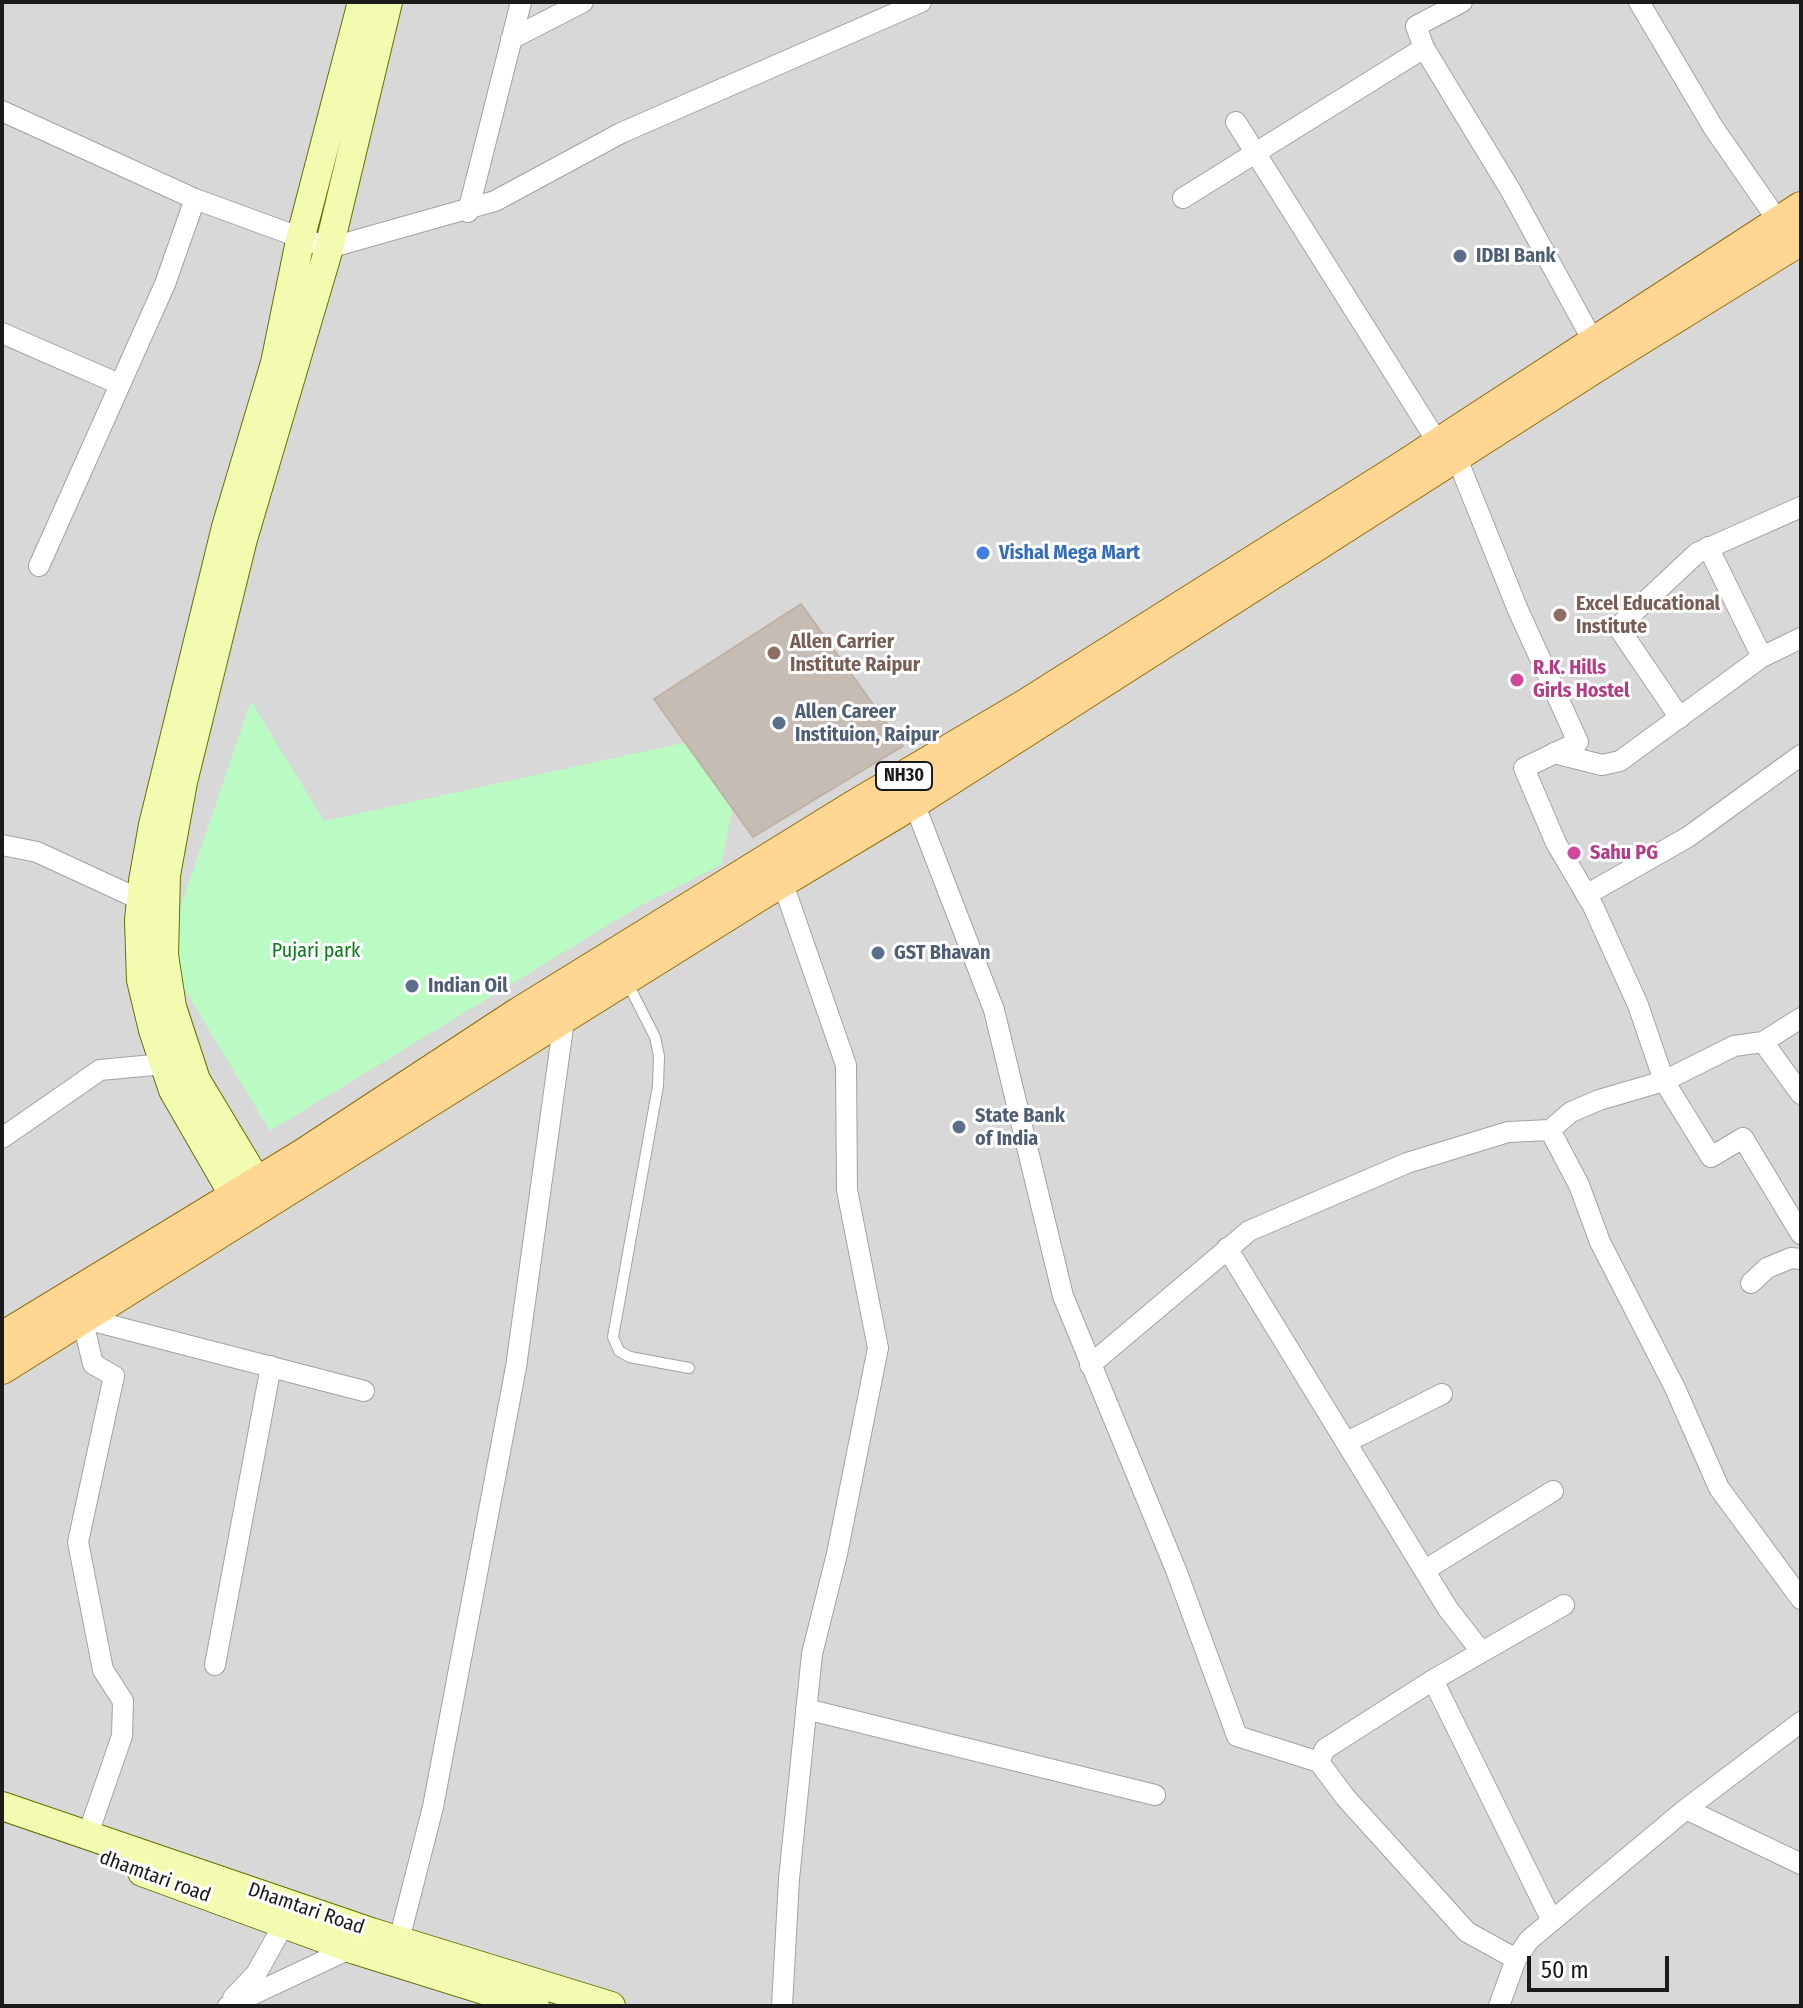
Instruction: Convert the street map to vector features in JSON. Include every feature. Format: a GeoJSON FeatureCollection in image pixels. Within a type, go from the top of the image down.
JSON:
{"type":"FeatureCollection","features":[{"type":"Feature","properties":{"kind":"main road","name":"NH30"},"geometry":{"type":"LineString","coordinates":[[2,1337],[564,1020],[782,881],[914,803],[1447,449],[1593,341],[1795,233]]}},
{"type":"Feature","properties":{"kind":"main road","name":"NH30"},"geometry":{"type":"LineString","coordinates":[[2,1369],[82,1318],[518,1013],[1447,449],[1795,233]]}},
{"type":"Feature","properties":{"kind":"street"},"geometry":{"type":"LineString","coordinates":[[251,1199],[173,1090],[141,980],[141,900],[156,810],[226,527],[275,363],[301,236],[362,2]]}},
{"type":"Feature","properties":{"kind":"street"},"geometry":{"type":"LineString","coordinates":[[251,1199],[196,1080],[172,1007],[164,955],[166,875],[183,782],[243,539],[329,248],[388,2]]}},
{"type":"Feature","properties":{"kind":"street"},"geometry":{"type":"LineString","coordinates":[[468,212],[521,2]]}},
{"type":"Feature","properties":{"kind":"street"},"geometry":{"type":"LineString","coordinates":[[511,39],[583,2]]}},
{"type":"Feature","properties":{"kind":"street"},"geometry":{"type":"LineString","coordinates":[[2,111],[195,199],[329,248],[468,212],[495,201],[621,133],[921,2]]}},
{"type":"Feature","properties":{"kind":"street"},"geometry":{"type":"LineString","coordinates":[[1462,2],[1416,26],[1424,48],[1511,191],[1593,341]]}},
{"type":"Feature","properties":{"kind":"street"},"geometry":{"type":"LineString","coordinates":[[1639,2],[1713,127],[1795,233]]}},
{"type":"Feature","properties":{"kind":"street"},"geometry":{"type":"LineString","coordinates":[[1183,198],[1424,48]]}},
{"type":"Feature","properties":{"kind":"street"},"geometry":{"type":"LineString","coordinates":[[1236,122],[1447,449],[1578,742],[1524,768],[1556,843],[1586,895],[1638,1005],[1664,1081],[1711,1157],[1743,1138],[1801,1234]]}},
{"type":"Feature","properties":{"kind":"street"},"geometry":{"type":"LineString","coordinates":[[39,566],[165,284],[195,199]]}},
{"type":"Feature","properties":{"kind":"street"},"geometry":{"type":"LineString","coordinates":[[2,333],[119,384]]}},
{"type":"Feature","properties":{"kind":"street"},"geometry":{"type":"LineString","coordinates":[[1680,718],[1618,627],[1656,589],[1708,547],[1801,507]]}},
{"type":"Feature","properties":{"kind":"street"},"geometry":{"type":"LineString","coordinates":[[1708,547],[1762,657]]}},
{"type":"Feature","properties":{"kind":"street"},"geometry":{"type":"LineString","coordinates":[[1554,753],[1602,765],[1620,761],[1762,657],[1801,638]]}},
{"type":"Feature","properties":{"kind":"street"},"geometry":{"type":"LineString","coordinates":[[1586,895],[1688,837],[1801,755]]}},
{"type":"Feature","properties":{"kind":"street"},"geometry":{"type":"LineString","coordinates":[[914,803],[994,1010],[1063,1296],[1176,1570],[1237,1736],[1319,1762],[1345,1797],[1467,1932],[1516,1959]]}},
{"type":"Feature","properties":{"kind":"street"},"geometry":{"type":"LineString","coordinates":[[2,845],[37,852],[141,900]]}},
{"type":"Feature","properties":{"kind":"street"},"geometry":{"type":"LineString","coordinates":[[782,881],[846,1065],[847,1190],[878,1348],[837,1554],[812,1654],[789,1879],[782,2006]]}},
{"type":"Feature","properties":{"kind":"street"},"geometry":{"type":"LineString","coordinates":[[1090,1365],[1249,1231],[1407,1163],[1508,1132],[1550,1130],[1571,1112],[1599,1100],[1664,1081],[1734,1046],[1763,1042],[1801,1018]]}},
{"type":"Feature","properties":{"kind":"street"},"geometry":{"type":"LineString","coordinates":[[399,1940],[433,1807],[516,1367],[564,1020]]}},
{"type":"Feature","properties":{"kind":"street"},"geometry":{"type":"LineString","coordinates":[[1763,1042],[1801,1094]]}},
{"type":"Feature","properties":{"kind":"street"},"geometry":{"type":"LineString","coordinates":[[2,1138],[100,1070],[164,1064]]}},
{"type":"Feature","properties":{"kind":"street"},"geometry":{"type":"LineString","coordinates":[[1550,1130],[1579,1185],[1600,1242],[1675,1388],[1719,1488],[1801,1599]]}},
{"type":"Feature","properties":{"kind":"street"},"geometry":{"type":"LineString","coordinates":[[1227,1248],[1448,1609],[1480,1650]]}},
{"type":"Feature","properties":{"kind":"street"},"geometry":{"type":"LineString","coordinates":[[1751,1283],[1767,1268],[1791,1258],[1801,1259]]}},
{"type":"Feature","properties":{"kind":"street"},"geometry":{"type":"LineString","coordinates":[[88,1834],[122,1736],[123,1701],[103,1670],[78,1542],[114,1376],[93,1364],[82,1318],[364,1391]]}},
{"type":"Feature","properties":{"kind":"street"},"geometry":{"type":"LineString","coordinates":[[215,1665],[271,1366]]}},
{"type":"Feature","properties":{"kind":"street"},"geometry":{"type":"LineString","coordinates":[[1347,1442],[1442,1394]]}},
{"type":"Feature","properties":{"kind":"street"},"geometry":{"type":"LineString","coordinates":[[1425,1570],[1553,1491]]}},
{"type":"Feature","properties":{"kind":"street"},"geometry":{"type":"LineString","coordinates":[[1319,1762],[1325,1749],[1480,1650],[1564,1605]]}},
{"type":"Feature","properties":{"kind":"street"},"geometry":{"type":"LineString","coordinates":[[1433,1680],[1552,1921]]}},
{"type":"Feature","properties":{"kind":"street"},"geometry":{"type":"LineString","coordinates":[[806,1709],[1155,1795]]}},
{"type":"Feature","properties":{"kind":"street"},"geometry":{"type":"LineString","coordinates":[[1499,2006],[1516,1959],[1529,1940],[1686,1809],[1801,1722]]}},
{"type":"Feature","properties":{"kind":"street","name":"Dhamtari Road"},"geometry":{"type":"LineString","coordinates":[[2,1806],[88,1834],[363,1941],[399,1940],[609,2006]]}},
{"type":"Feature","properties":{"kind":"street"},"geometry":{"type":"LineString","coordinates":[[1686,1809],[1801,1864]]}},
{"type":"Feature","properties":{"kind":"street","name":"dhamtari road"},"geometry":{"type":"LineString","coordinates":[[2,1823],[284,1924],[363,1941],[535,2006]]}},
{"type":"Feature","properties":{"kind":"street"},"geometry":{"type":"LineString","coordinates":[[226,2006],[256,1974],[284,1924]]}},
{"type":"Feature","properties":{"kind":"street"},"geometry":{"type":"LineString","coordinates":[[226,2006],[363,1941]]}},
{"type":"Feature","properties":{"kind":"lane"},"geometry":{"type":"LineString","coordinates":[[626,981],[655,1037],[659,1056],[658,1086],[613,1337],[619,1351],[630,1357],[689,1368]]}},
{"type":"Feature","properties":{"kind":"shaded area"},"geometry":{"type":"Polygon","coordinates":[[[2,2],[1801,2],[1801,2006],[2,2006],[2,2]]]}},
{"type":"Feature","properties":{"kind":"green space","name":"Pujari park"},"geometry":{"type":"Polygon","coordinates":[[[251,701],[324,821],[748,729],[721,865],[636,908],[270,1131],[164,955],[251,701]]]}},
{"type":"Feature","properties":{"kind":"building","name":"Allen Career Instituion, Raipur"},"geometry":{"type":"Polygon","coordinates":[[[801,604],[903,746],[753,837],[654,699],[801,604]]]}},
{"type":"Feature","properties":{"kind":"place","name":"IDBI Bank"},"geometry":{"type":"Point","coordinates":[1460,256]}},
{"type":"Feature","properties":{"kind":"place","name":"Vishal Mega Mart"},"geometry":{"type":"Point","coordinates":[983,553]}},
{"type":"Feature","properties":{"kind":"place","name":"Excel Educational Institute"},"geometry":{"type":"Point","coordinates":[1560,615]}},
{"type":"Feature","properties":{"kind":"place","name":"Allen Carrier Institute Raipur"},"geometry":{"type":"Point","coordinates":[774,653]}},
{"type":"Feature","properties":{"kind":"place","name":"R.K. Hills Girls Hostel"},"geometry":{"type":"Point","coordinates":[1517,680]}},
{"type":"Feature","properties":{"kind":"place","name":"Allen Career Instituion, Raipur"},"geometry":{"type":"Point","coordinates":[779,723]}},
{"type":"Feature","properties":{"kind":"place","name":"Sahu PG"},"geometry":{"type":"Point","coordinates":[1574,853]}},
{"type":"Feature","properties":{"kind":"place","name":"GST Bhavan"},"geometry":{"type":"Point","coordinates":[878,953]}},
{"type":"Feature","properties":{"kind":"place","name":"Indian Oil"},"geometry":{"type":"Point","coordinates":[412,986]}},
{"type":"Feature","properties":{"kind":"place","name":"State Bank of India"},"geometry":{"type":"Point","coordinates":[959,1127]}}]}
